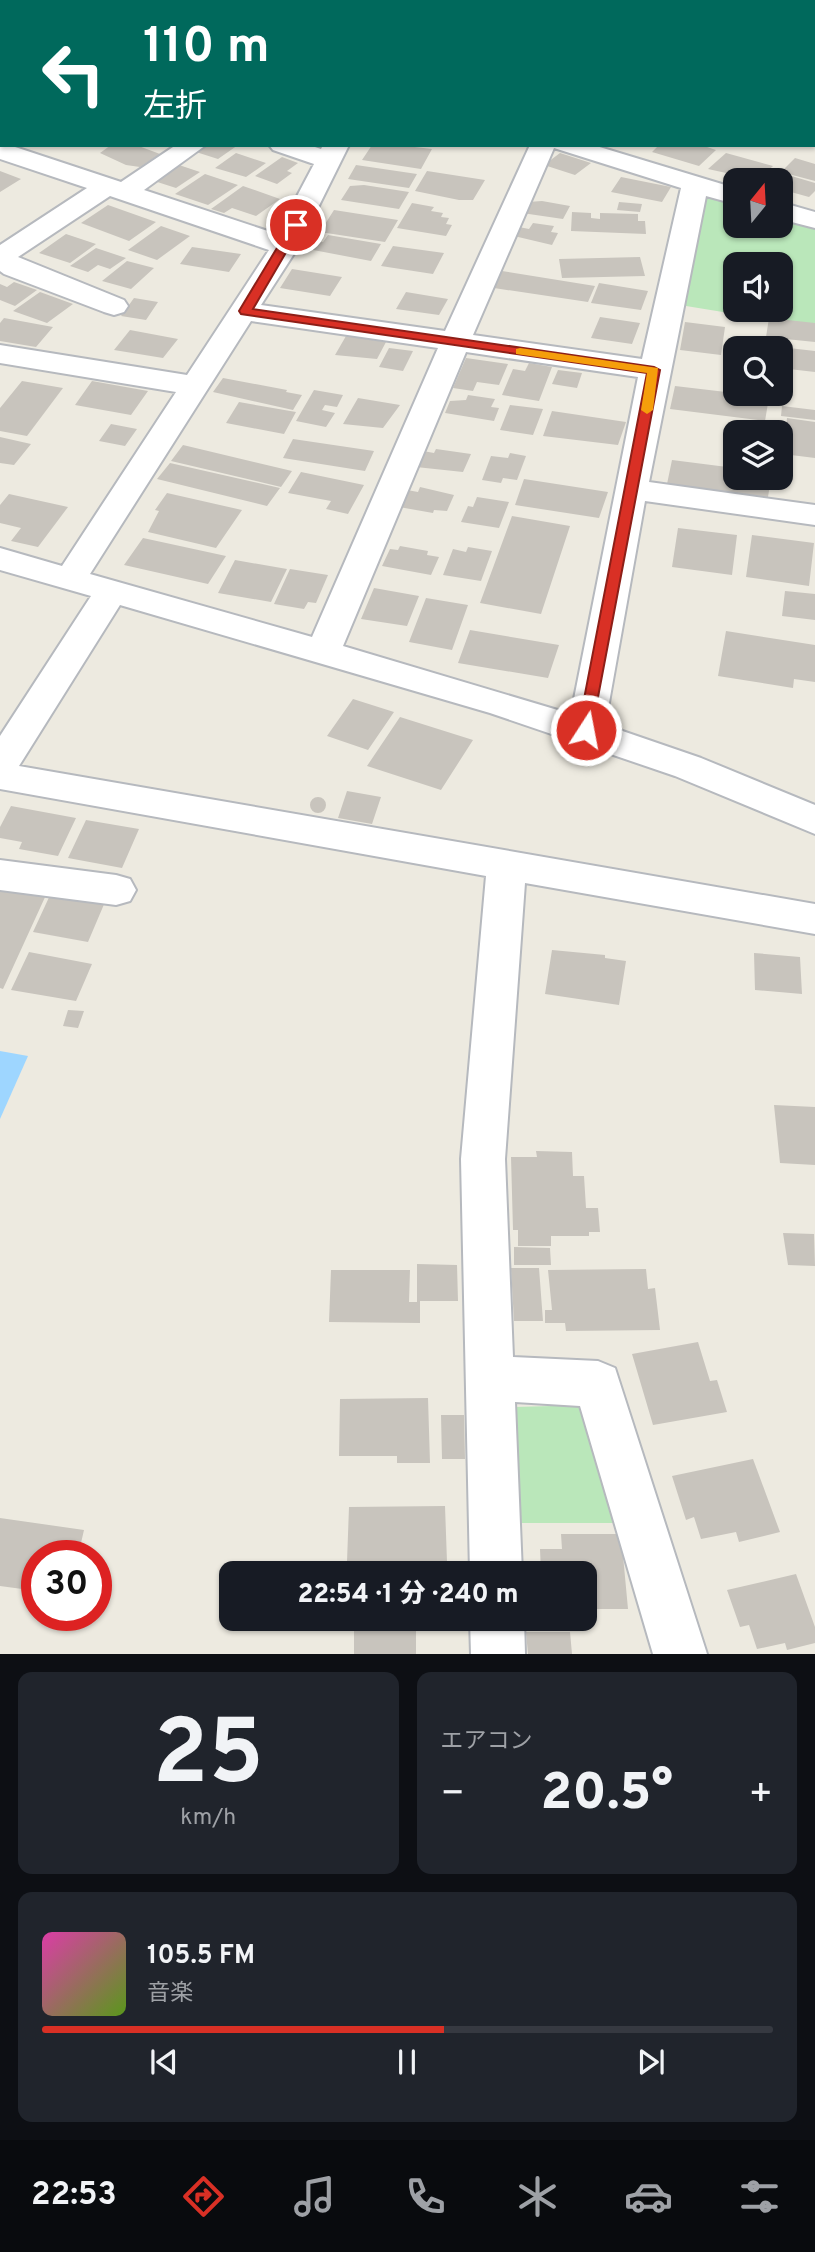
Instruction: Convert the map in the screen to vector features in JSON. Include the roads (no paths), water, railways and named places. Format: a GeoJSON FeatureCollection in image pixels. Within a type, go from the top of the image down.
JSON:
{"type":"FeatureCollection","features":[{"type":"Feature","properties":{"kind":"street"},"geometry":{"type":"LineString","coordinates":[[114,306],[14,268],[0,257],[190,147]]}},
{"type":"Feature","properties":{"kind":"street"},"geometry":{"type":"LineString","coordinates":[[70,579],[285,246],[332,153],[294,147]]}},
{"type":"Feature","properties":{"kind":"street"},"geometry":{"type":"LineString","coordinates":[[324,650],[455,342],[542,147]]}},
{"type":"Feature","properties":{"kind":"street"},"geometry":{"type":"LineString","coordinates":[[581,147],[620,152],[695,184],[723,192]]}},
{"type":"Feature","properties":{"kind":"street"},"geometry":{"type":"LineString","coordinates":[[0,150],[285,246]]}},
{"type":"Feature","properties":{"kind":"street"},"geometry":{"type":"LineString","coordinates":[[586,730],[654,370],[695,184]]}},
{"type":"Feature","properties":{"kind":"street"},"geometry":{"type":"LineString","coordinates":[[793,213],[815,220]]}},
{"type":"Feature","properties":{"kind":"street"},"geometry":{"type":"LineString","coordinates":[[245,311],[654,370]]}},
{"type":"Feature","properties":{"kind":"street"},"geometry":{"type":"LineString","coordinates":[[2,357],[197,386]]}},
{"type":"Feature","properties":{"kind":"street"},"geometry":{"type":"LineString","coordinates":[[633,490],[815,515]]}},
{"type":"Feature","properties":{"kind":"street"},"geometry":{"type":"LineString","coordinates":[[0,559],[324,650],[586,730],[740,786],[815,821]]}},
{"type":"Feature","properties":{"kind":"street"},"geometry":{"type":"LineString","coordinates":[[0,766],[112,590]]}},
{"type":"Feature","properties":{"kind":"street"},"geometry":{"type":"LineString","coordinates":[[0,776],[815,919]]}},
{"type":"Feature","properties":{"kind":"street"},"geometry":{"type":"LineString","coordinates":[[496,1561],[483,1159],[507,866]]}},
{"type":"Feature","properties":{"kind":"street"},"geometry":{"type":"LineString","coordinates":[[0,875],[116,890]]}},
{"type":"Feature","properties":{"kind":"street"},"geometry":{"type":"LineString","coordinates":[[489,1378],[598,1384],[680,1654]]}},
{"type":"Feature","properties":{"kind":"street"},"geometry":{"type":"LineString","coordinates":[[497,1631],[498,1654]]}},
{"type":"Feature","properties":{"kind":"water"},"geometry":{"type":"Polygon","coordinates":[[[0,1051],[28,1056],[0,1119],[0,1051]]]}}]}
